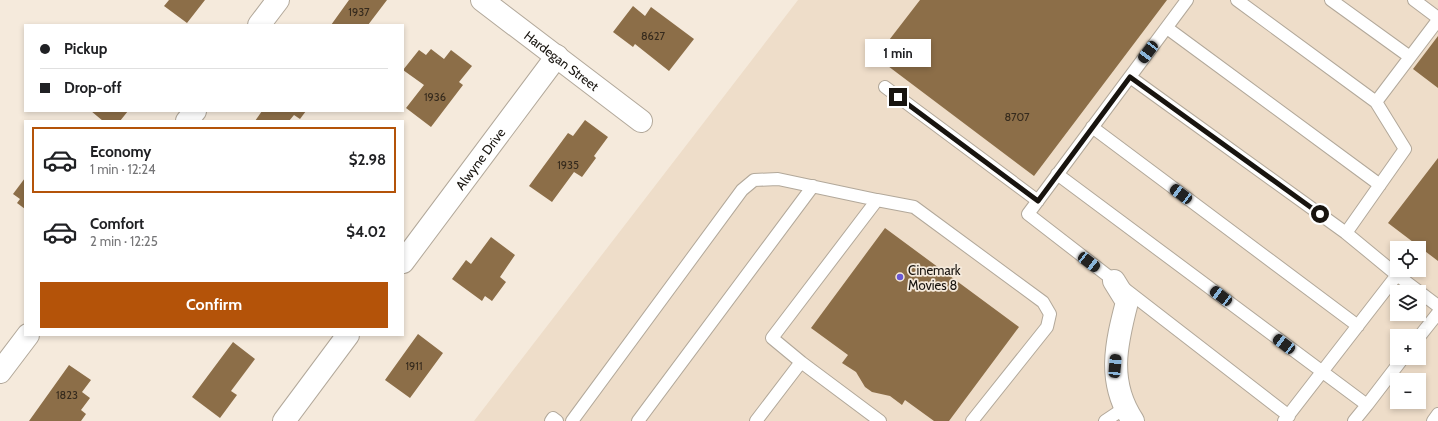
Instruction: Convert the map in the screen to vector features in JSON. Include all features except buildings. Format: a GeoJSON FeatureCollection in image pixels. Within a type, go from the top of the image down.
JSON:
{"type":"FeatureCollection","features":[{"type":"Feature","properties":{"kind":"street"},"geometry":{"type":"LineString","coordinates":[[260,24],[278,0]]}},
{"type":"Feature","properties":{"kind":"street","name":"Hardegan Street"},"geometry":{"type":"LineString","coordinates":[[482,0],[641,121]]}},
{"type":"Feature","properties":{"kind":"street","name":"Alwyne Drive"},"geometry":{"type":"LineString","coordinates":[[404,261],[557,56]]}},
{"type":"Feature","properties":{"kind":"street"},"geometry":{"type":"LineString","coordinates":[[188,120],[194,112]]}},
{"type":"Feature","properties":{"kind":"street"},"geometry":{"type":"LineString","coordinates":[[1114,281],[1127,302],[1118,337],[1115,366],[1119,391],[1129,414]]}},
{"type":"Feature","properties":{"kind":"street"},"geometry":{"type":"LineString","coordinates":[[0,372],[27,336]]}},
{"type":"Feature","properties":{"kind":"street"},"geometry":{"type":"LineString","coordinates":[[284,421],[347,336]]}},
{"type":"Feature","properties":{"kind":"lane"},"geometry":{"type":"LineString","coordinates":[[1188,0],[1028,214],[1286,418],[1395,277]]}},
{"type":"Feature","properties":{"kind":"lane"},"geometry":{"type":"LineString","coordinates":[[1237,0],[1376,102],[1404,150],[1346,233]]}},
{"type":"Feature","properties":{"kind":"lane"},"geometry":{"type":"LineString","coordinates":[[1331,0],[1410,57]]}},
{"type":"Feature","properties":{"kind":"lane"},"geometry":{"type":"LineString","coordinates":[[1376,102],[1438,19],[1414,0]]}},
{"type":"Feature","properties":{"kind":"lane"},"geometry":{"type":"LineString","coordinates":[[1167,28],[1380,185]]}},
{"type":"Feature","properties":{"kind":"lane"},"geometry":{"type":"LineString","coordinates":[[1130,77],[1346,233],[1390,269]]}},
{"type":"Feature","properties":{"kind":"lane"},"geometry":{"type":"LineString","coordinates":[[885,87],[1038,201]]}},
{"type":"Feature","properties":{"kind":"lane"},"geometry":{"type":"LineString","coordinates":[[1092,127],[1358,326]]}},
{"type":"Feature","properties":{"kind":"lane"},"geometry":{"type":"LineString","coordinates":[[1057,174],[1367,405]]}},
{"type":"Feature","properties":{"kind":"lane"},"geometry":{"type":"LineString","coordinates":[[572,421],[742,190],[754,180],[778,179],[914,207],[1043,302],[1050,314],[1048,327],[972,421]]}},
{"type":"Feature","properties":{"kind":"lane"},"geometry":{"type":"LineString","coordinates":[[638,421],[812,186]]}},
{"type":"Feature","properties":{"kind":"lane"},"geometry":{"type":"LineString","coordinates":[[877,200],[772,338],[801,362],[880,421]]}},
{"type":"Feature","properties":{"kind":"lane"},"geometry":{"type":"LineString","coordinates":[[1400,277],[1438,306]]}},
{"type":"Feature","properties":{"kind":"lane"},"geometry":{"type":"LineString","coordinates":[[1425,329],[1438,312]]}},
{"type":"Feature","properties":{"kind":"lane"},"geometry":{"type":"LineString","coordinates":[[756,421],[801,362]]}},
{"type":"Feature","properties":{"kind":"lane"},"geometry":{"type":"LineString","coordinates":[[1354,421],[1398,365]]}},
{"type":"Feature","properties":{"kind":"lane"},"geometry":{"type":"LineString","coordinates":[[1105,421],[1129,414]]}},
{"type":"Feature","properties":{"kind":"lane"},"geometry":{"type":"LineString","coordinates":[[1433,421],[1438,414]]}},
{"type":"Feature","properties":{"kind":"lane"},"geometry":{"type":"LineString","coordinates":[[550,421],[553,418],[557,421]]}},
{"type":"Feature","properties":{"kind":"shaded area"},"geometry":{"type":"Polygon","coordinates":[[[798,0],[1438,0],[1438,421],[474,421],[798,0]]]}},
{"type":"Feature","properties":{"kind":"place","name":"Cinemark Movies 8"},"geometry":{"type":"Point","coordinates":[900,277]}},
{"type":"Feature","properties":{"kind":"route"},"geometry":{"type":"LineString","coordinates":[[898,97],[1038,201],[1130,77],[1320,214]]}}]}
